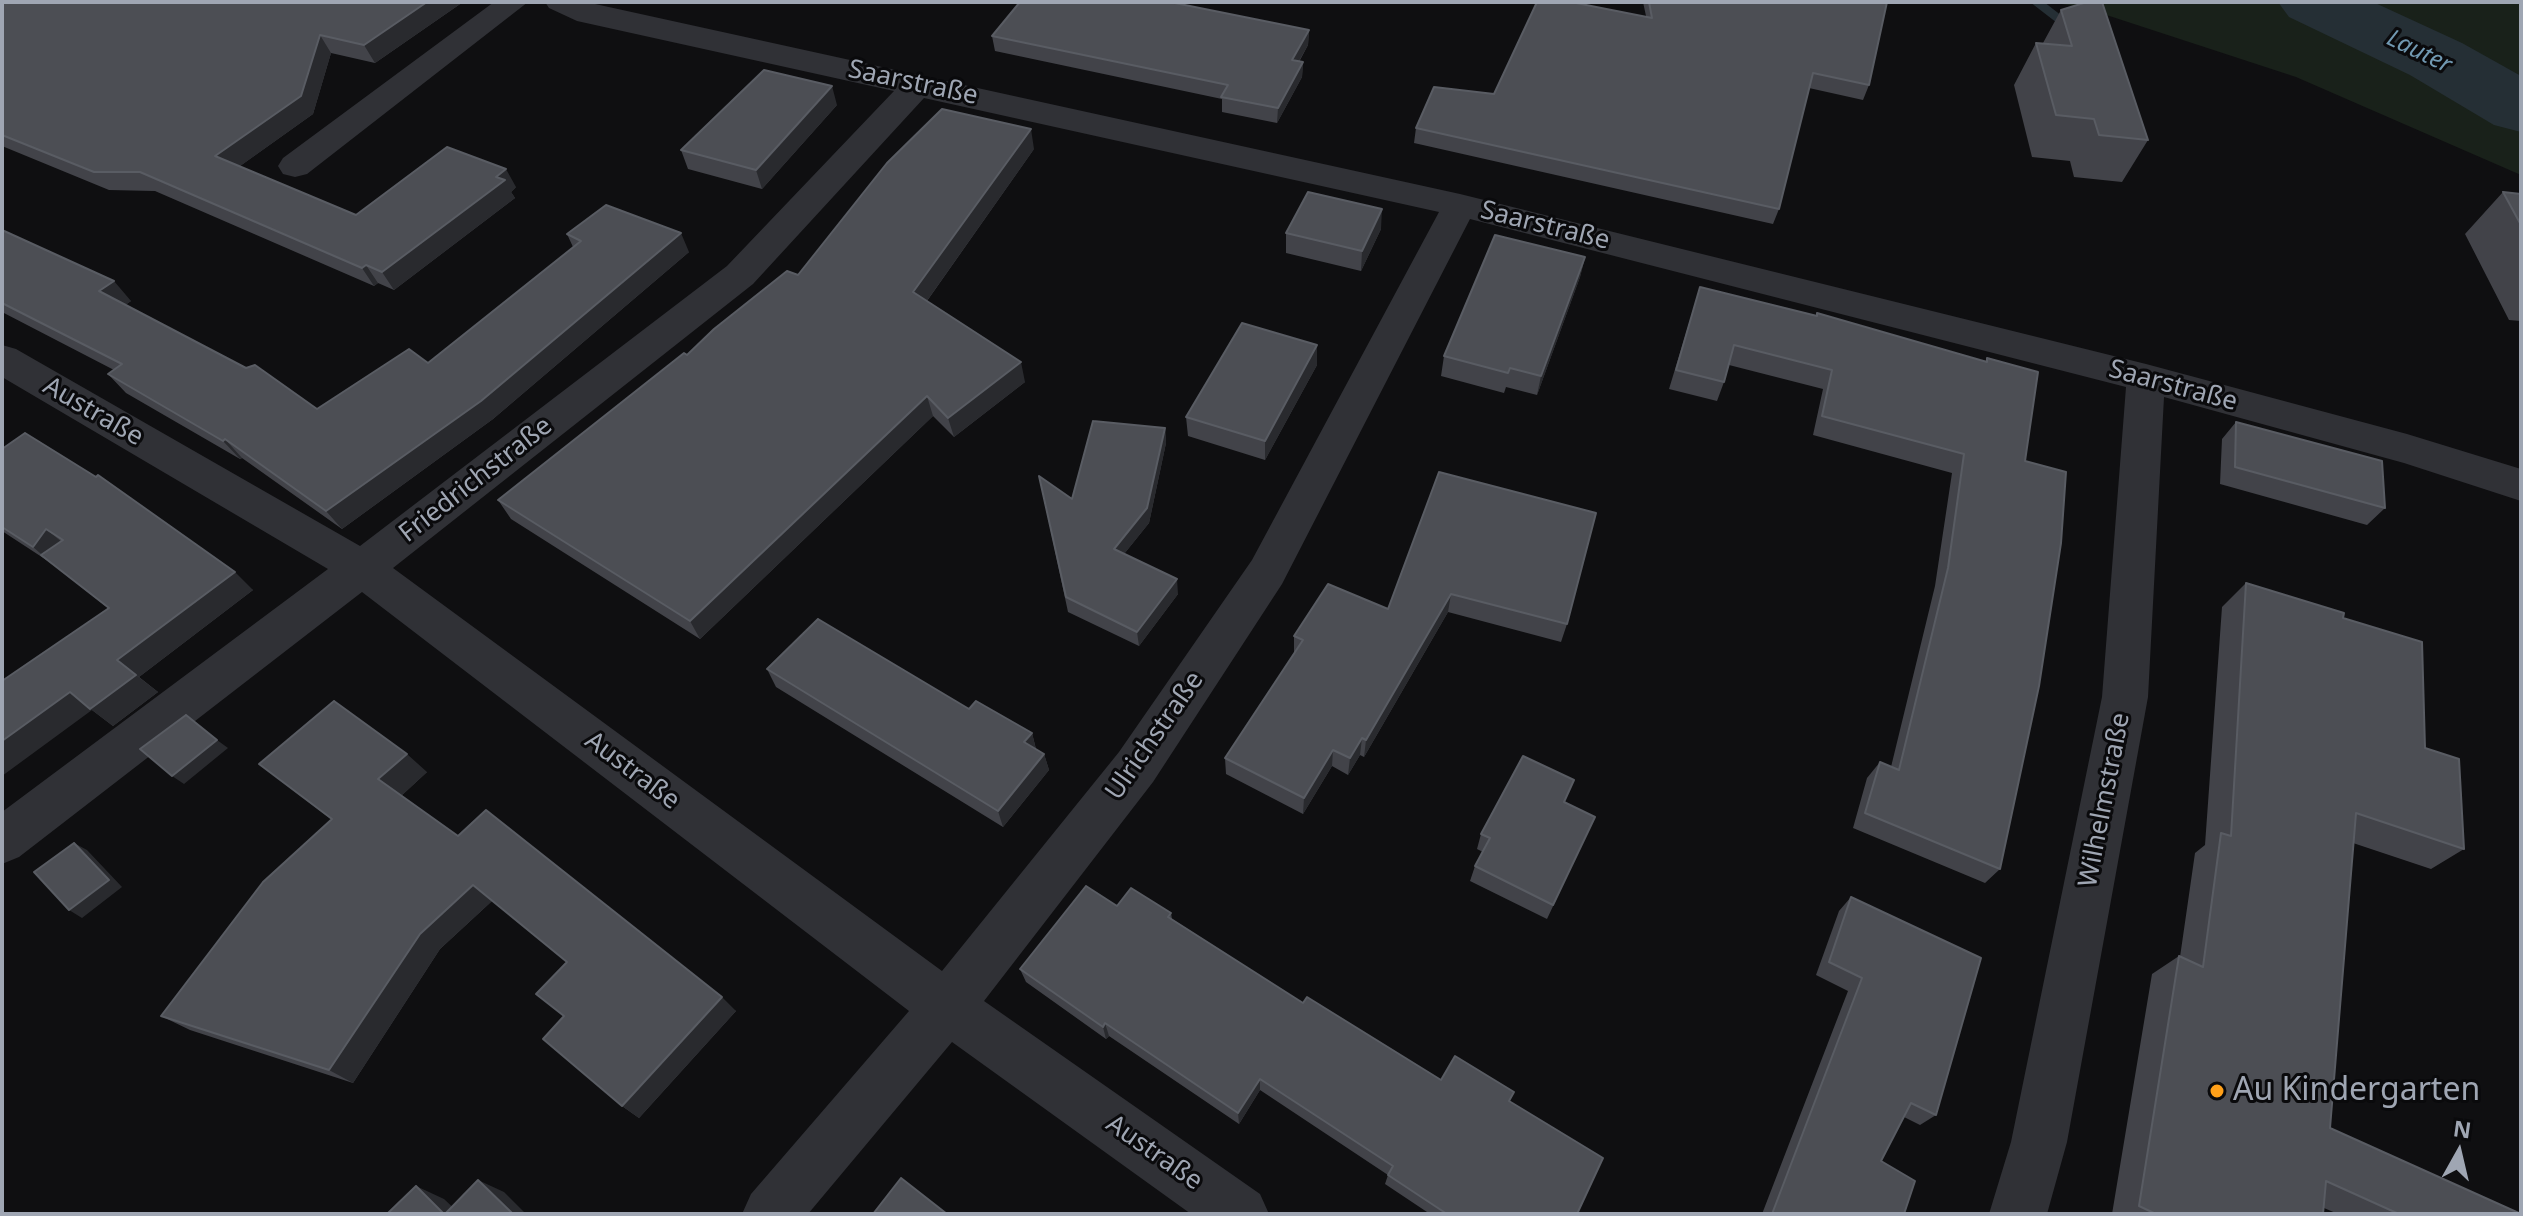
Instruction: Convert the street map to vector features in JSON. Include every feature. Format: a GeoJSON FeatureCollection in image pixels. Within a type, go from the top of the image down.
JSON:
{"type":"FeatureCollection","features":[{"type":"Feature","properties":{"kind":"street"},"geometry":{"type":"LineString","coordinates":[[295,166],[513,2]]}},
{"type":"Feature","properties":{"kind":"street","name":"Saarstraße"},"geometry":{"type":"LineString","coordinates":[[560,2],[588,14],[919,84],[1460,205],[2146,378],[2407,449],[2521,485]]}},
{"type":"Feature","properties":{"kind":"street","name":"Friedrichstraße"},"geometry":{"type":"LineString","coordinates":[[2,841],[362,568],[740,275],[919,84]]}},
{"type":"Feature","properties":{"kind":"street","name":"Ulrichstraße"},"geometry":{"type":"LineString","coordinates":[[771,1214],[947,1007],[1136,767],[1267,572],[1460,205]]}},
{"type":"Feature","properties":{"kind":"street","name":"Austraße"},"geometry":{"type":"LineString","coordinates":[[2,359],[362,568],[947,1007],[1240,1214]]}},
{"type":"Feature","properties":{"kind":"street","name":"Wilhelmstraße"},"geometry":{"type":"LineString","coordinates":[[2018,1214],[2039,1142],[2125,697],[2146,378]]}},
{"type":"Feature","properties":{"kind":"shaded area"},"geometry":{"type":"Polygon","coordinates":[[[2048,2],[2521,2],[2521,175],[2296,77],[2082,7],[2048,2]]]}},
{"type":"Feature","properties":{"kind":"building"},"geometry":{"type":"Polygon","coordinates":[[[2,2],[427,2],[364,45],[320,35],[301,96],[215,156],[356,215],[447,147],[506,169],[496,177],[505,180],[382,272],[366,265],[362,268],[140,172],[94,172],[2,135],[2,2]]]}},
{"type":"Feature","properties":{"kind":"building"},"geometry":{"type":"Polygon","coordinates":[[[1020,2],[1170,2],[1309,30],[1292,60],[1303,62],[1278,108],[1221,97],[1228,85],[992,36],[1020,2]]]}},
{"type":"Feature","properties":{"kind":"building"},"geometry":{"type":"Polygon","coordinates":[[[1537,2],[1571,2],[1652,18],[1649,2],[1887,2],[1869,85],[1813,73],[1779,209],[1416,128],[1434,87],[1494,94],[1537,2]]]}},
{"type":"Feature","properties":{"kind":"building"},"geometry":{"type":"Polygon","coordinates":[[[2087,2],[2102,2],[2148,140],[2099,135],[2094,119],[2056,115],[2036,43],[2072,46],[2061,10],[2087,2]]]}},
{"type":"Feature","properties":{"kind":"building"},"geometry":{"type":"Polygon","coordinates":[[[764,70],[832,86],[756,170],[681,150],[764,70]]]}},
{"type":"Feature","properties":{"kind":"building"},"geometry":{"type":"Polygon","coordinates":[[[942,109],[1031,129],[913,292],[1021,362],[948,418],[927,396],[690,621],[498,500],[684,353],[687,355],[714,329],[787,271],[798,275],[887,163],[942,109]]]}},
{"type":"Feature","properties":{"kind":"building"},"geometry":{"type":"Polygon","coordinates":[[[1308,192],[1382,209],[1362,251],[1286,233],[1308,192]]]}},
{"type":"Feature","properties":{"kind":"building"},"geometry":{"type":"Polygon","coordinates":[[[2503,192],[2521,194],[2521,225],[2503,192]]]}},
{"type":"Feature","properties":{"kind":"building"},"geometry":{"type":"Polygon","coordinates":[[[606,205],[681,233],[481,401],[326,511],[225,439],[223,441],[108,374],[122,364],[2,303],[2,230],[114,281],[99,291],[246,368],[255,365],[317,409],[409,349],[428,363],[581,241],[567,234],[606,205]]]}},
{"type":"Feature","properties":{"kind":"building"},"geometry":{"type":"Polygon","coordinates":[[[1495,235],[1585,257],[1541,376],[1510,368],[1508,373],[1444,356],[1495,235]]]}},
{"type":"Feature","properties":{"kind":"building"},"geometry":{"type":"Polygon","coordinates":[[[1700,287],[1817,316],[1817,313],[1987,362],[1987,358],[2038,372],[2025,461],[2066,472],[2061,543],[2039,686],[2000,869],[1865,813],[1880,762],[1899,770],[1948,568],[1964,454],[1822,416],[1832,370],[1734,345],[1724,382],[1676,370],[1700,287]]]}},
{"type":"Feature","properties":{"kind":"building"},"geometry":{"type":"Polygon","coordinates":[[[1242,323],[1317,345],[1265,441],[1186,417],[1242,323]]]}},
{"type":"Feature","properties":{"kind":"building"},"geometry":{"type":"Polygon","coordinates":[[[1093,421],[1165,428],[1147,508],[1114,549],[1177,579],[1137,632],[1066,597],[1039,476],[1072,499],[1093,421]]]}},
{"type":"Feature","properties":{"kind":"building"},"geometry":{"type":"Polygon","coordinates":[[[2236,422],[2382,461],[2385,508],[2235,467],[2236,422]]]}},
{"type":"Feature","properties":{"kind":"building"},"geometry":{"type":"Polygon","coordinates":[[[25,433],[96,477],[98,475],[235,572],[117,660],[136,675],[90,709],[70,692],[2,741],[2,681],[109,608],[41,555],[63,540],[46,529],[33,547],[2,527],[2,449],[25,433]]]}},
{"type":"Feature","properties":{"kind":"building"},"geometry":{"type":"Polygon","coordinates":[[[1439,472],[1596,513],[1567,624],[1451,594],[1366,740],[1362,738],[1350,758],[1333,750],[1304,798],[1225,758],[1303,640],[1294,636],[1328,584],[1388,609],[1439,472]]]}},
{"type":"Feature","properties":{"kind":"building"},"geometry":{"type":"Polygon","coordinates":[[[2246,583],[2344,613],[2343,618],[2422,642],[2425,748],[2459,759],[2464,849],[2356,813],[2330,1128],[2521,1214],[2399,1214],[2326,1181],[2323,1214],[2156,1214],[2139,1206],[2179,956],[2203,967],[2221,833],[2231,836],[2246,583]]]}},
{"type":"Feature","properties":{"kind":"building"},"geometry":{"type":"Polygon","coordinates":[[[818,619],[969,709],[976,701],[1032,733],[1024,742],[1044,754],[998,811],[767,669],[818,619]]]}},
{"type":"Feature","properties":{"kind":"building"},"geometry":{"type":"Polygon","coordinates":[[[334,701],[407,754],[378,779],[458,836],[486,810],[722,997],[622,1106],[543,1039],[564,1016],[536,994],[567,962],[473,885],[420,934],[329,1070],[161,1016],[263,882],[332,819],[259,764],[334,701]]]}},
{"type":"Feature","properties":{"kind":"building"},"geometry":{"type":"Polygon","coordinates":[[[186,715],[217,740],[172,776],[140,749],[186,715]]]}},
{"type":"Feature","properties":{"kind":"building"},"geometry":{"type":"Polygon","coordinates":[[[1523,756],[1574,780],[1564,802],[1595,817],[1553,905],[1475,866],[1490,838],[1481,834],[1523,756]]]}},
{"type":"Feature","properties":{"kind":"building"},"geometry":{"type":"Polygon","coordinates":[[[74,843],[109,880],[69,910],[34,872],[74,843]]]}},
{"type":"Feature","properties":{"kind":"building"},"geometry":{"type":"Polygon","coordinates":[[[1086,886],[1117,906],[1131,888],[1171,913],[1168,917],[1303,1003],[1307,997],[1441,1080],[1455,1056],[1514,1092],[1509,1101],[1603,1158],[1577,1214],[1447,1214],[1388,1175],[1393,1166],[1260,1079],[1238,1113],[1105,1023],[1103,1027],[1020,969],[1086,886]]]}},
{"type":"Feature","properties":{"kind":"building"},"geometry":{"type":"Polygon","coordinates":[[[1851,897],[1981,958],[1936,1115],[1911,1103],[1881,1161],[1915,1181],[1904,1214],[1772,1214],[1862,978],[1829,962],[1851,897]]]}},
{"type":"Feature","properties":{"kind":"building"},"geometry":{"type":"Polygon","coordinates":[[[901,1178],[947,1214],[873,1214],[901,1178]]]}},
{"type":"Feature","properties":{"kind":"building"},"geometry":{"type":"Polygon","coordinates":[[[478,1180],[513,1214],[445,1214],[478,1180]]]}},
{"type":"Feature","properties":{"kind":"building"},"geometry":{"type":"Polygon","coordinates":[[[416,1186],[444,1214],[387,1214],[416,1186]]]}},
{"type":"Feature","properties":{"kind":"waterway"},"geometry":{"type":"LineString","coordinates":[[2036,2],[2074,30]]}},
{"type":"Feature","properties":{"kind":"waterway","name":"Lauter"},"geometry":{"type":"LineString","coordinates":[[2314,2],[2436,59],[2521,108]]}},
{"type":"Feature","properties":{"kind":"place","name":"Au Kindergarten"},"geometry":{"type":"Point","coordinates":[2217,1091]}}]}
